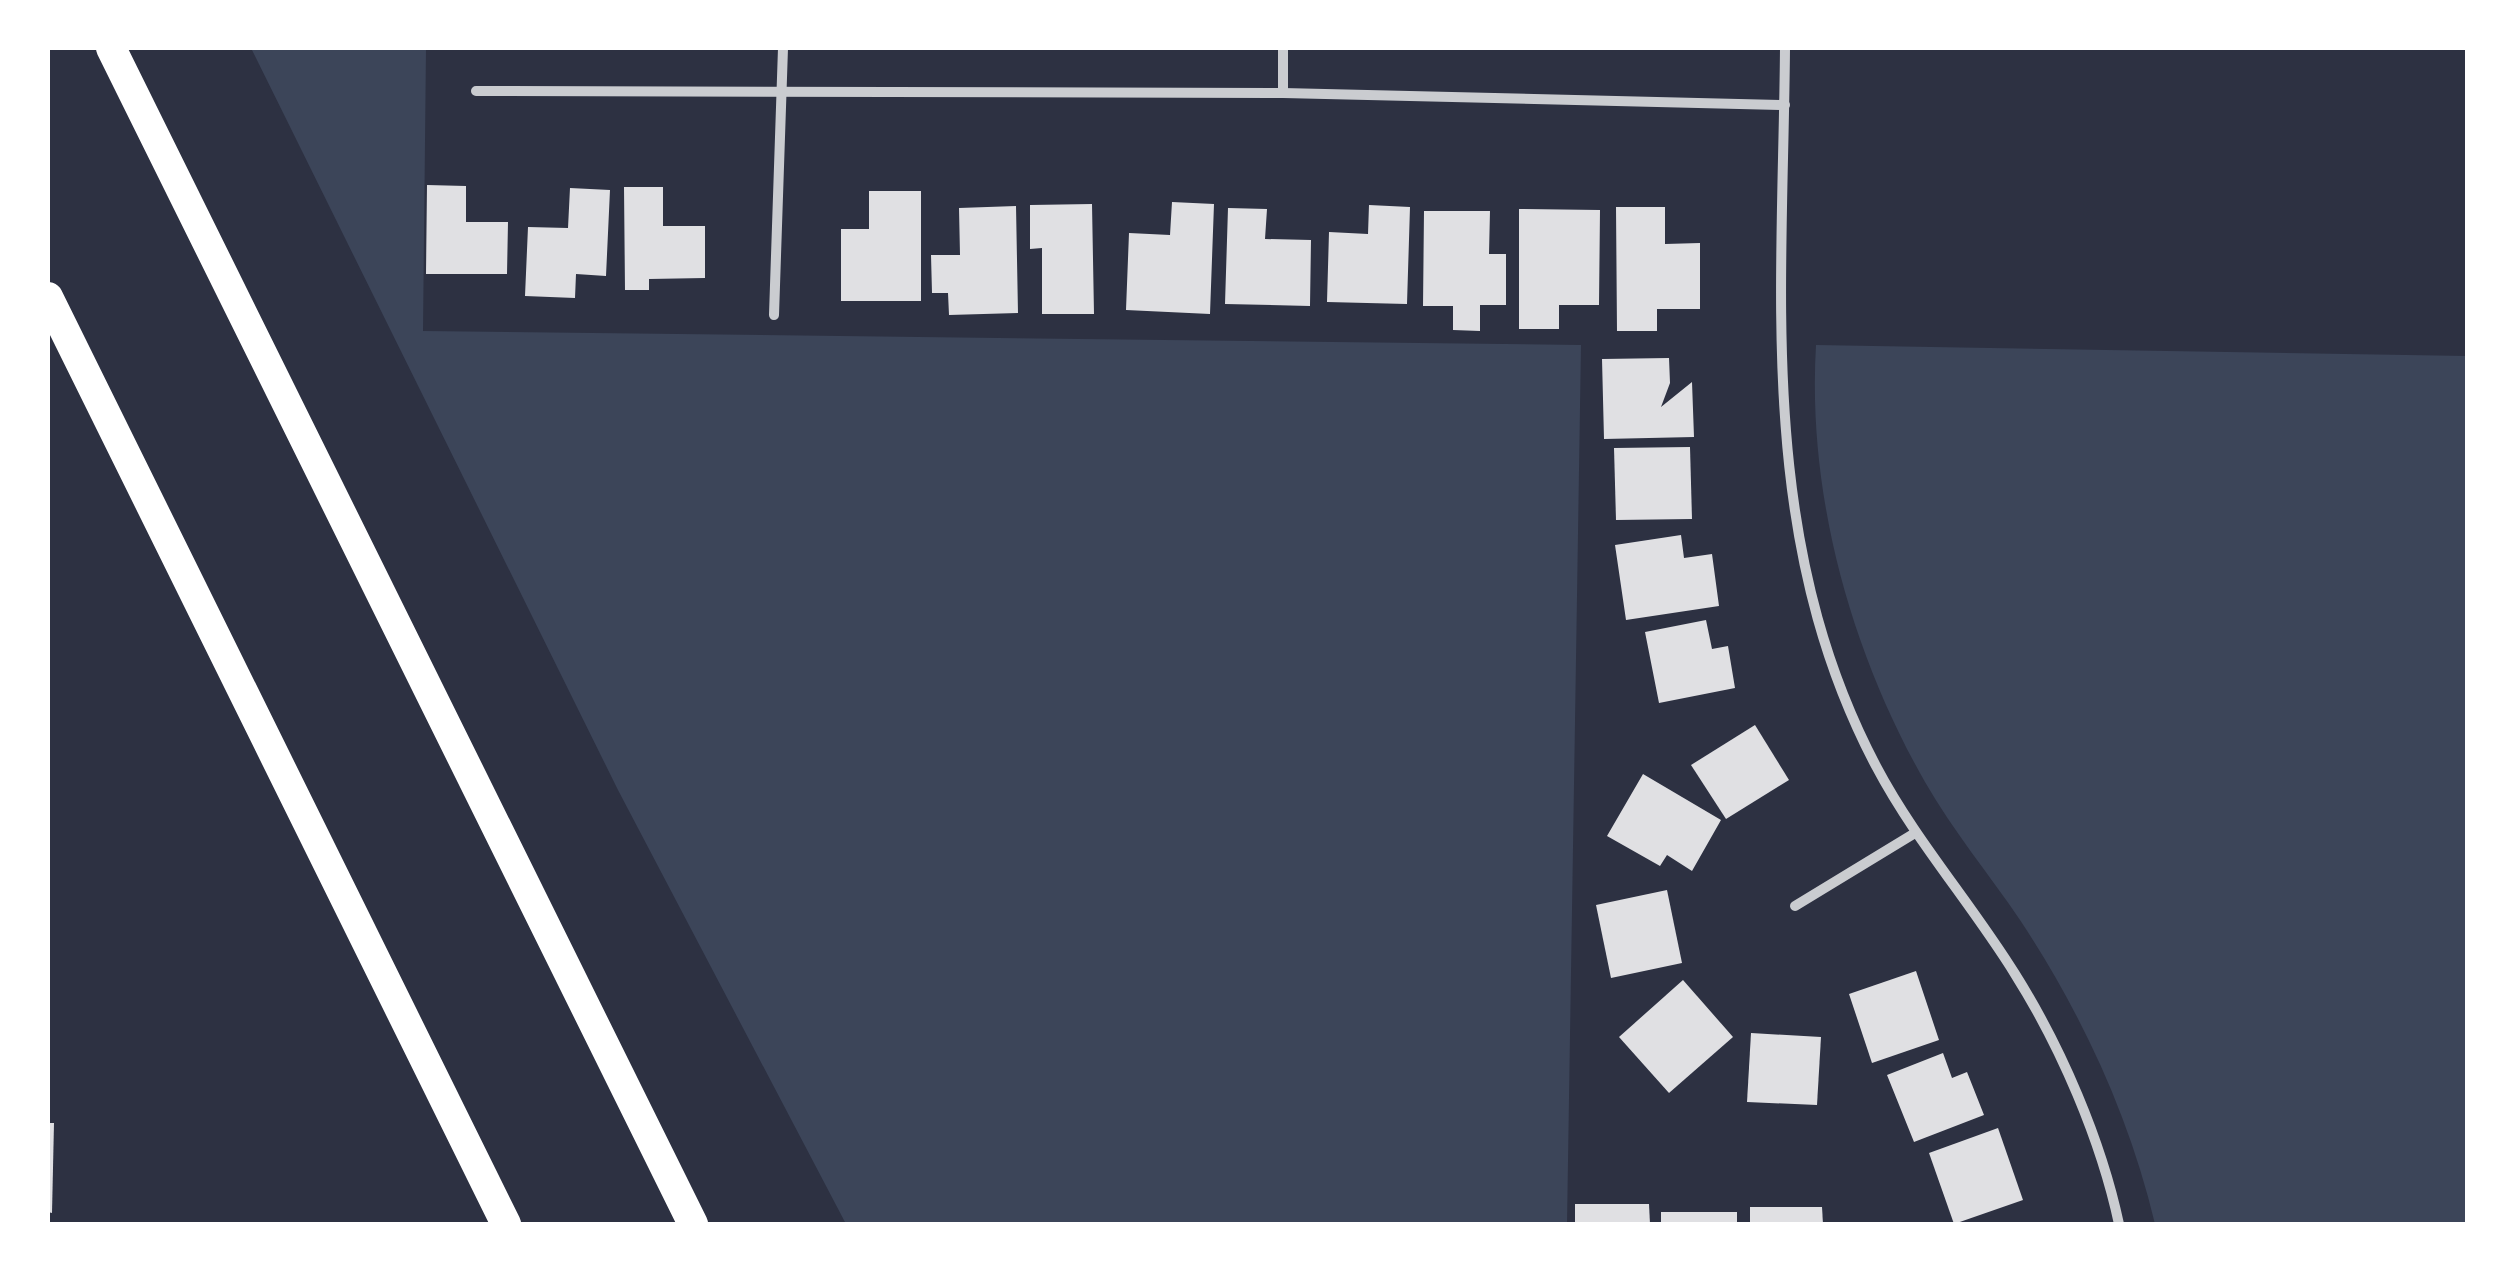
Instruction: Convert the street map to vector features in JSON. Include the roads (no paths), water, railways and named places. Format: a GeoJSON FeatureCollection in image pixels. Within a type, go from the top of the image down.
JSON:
{"type":"FeatureCollection","features":[{"type":"Feature","properties":{"kind":"highway"},"geometry":{"type":"LineString","coordinates":[[112,48],[693,1224]]}},
{"type":"Feature","properties":{"kind":"highway"},"geometry":{"type":"LineString","coordinates":[[48,297],[506,1224]]}},
{"type":"Feature","properties":{"kind":"street"},"geometry":{"type":"LineString","coordinates":[[774,315],[783,48]]}},
{"type":"Feature","properties":{"kind":"street"},"geometry":{"type":"LineString","coordinates":[[1283,48],[1283,93]]}},
{"type":"Feature","properties":{"kind":"street"},"geometry":{"type":"LineString","coordinates":[[1785,48],[1780,378],[1790,491],[1826,649],[1855,723],[1914,833],[2016,976],[2058,1056],[2092,1138],[2119,1224]]}},
{"type":"Feature","properties":{"kind":"street"},"geometry":{"type":"LineString","coordinates":[[476,91],[1283,93],[1785,105]]}},
{"type":"Feature","properties":{"kind":"street"},"geometry":{"type":"LineString","coordinates":[[1795,906],[1914,833]]}}]}
